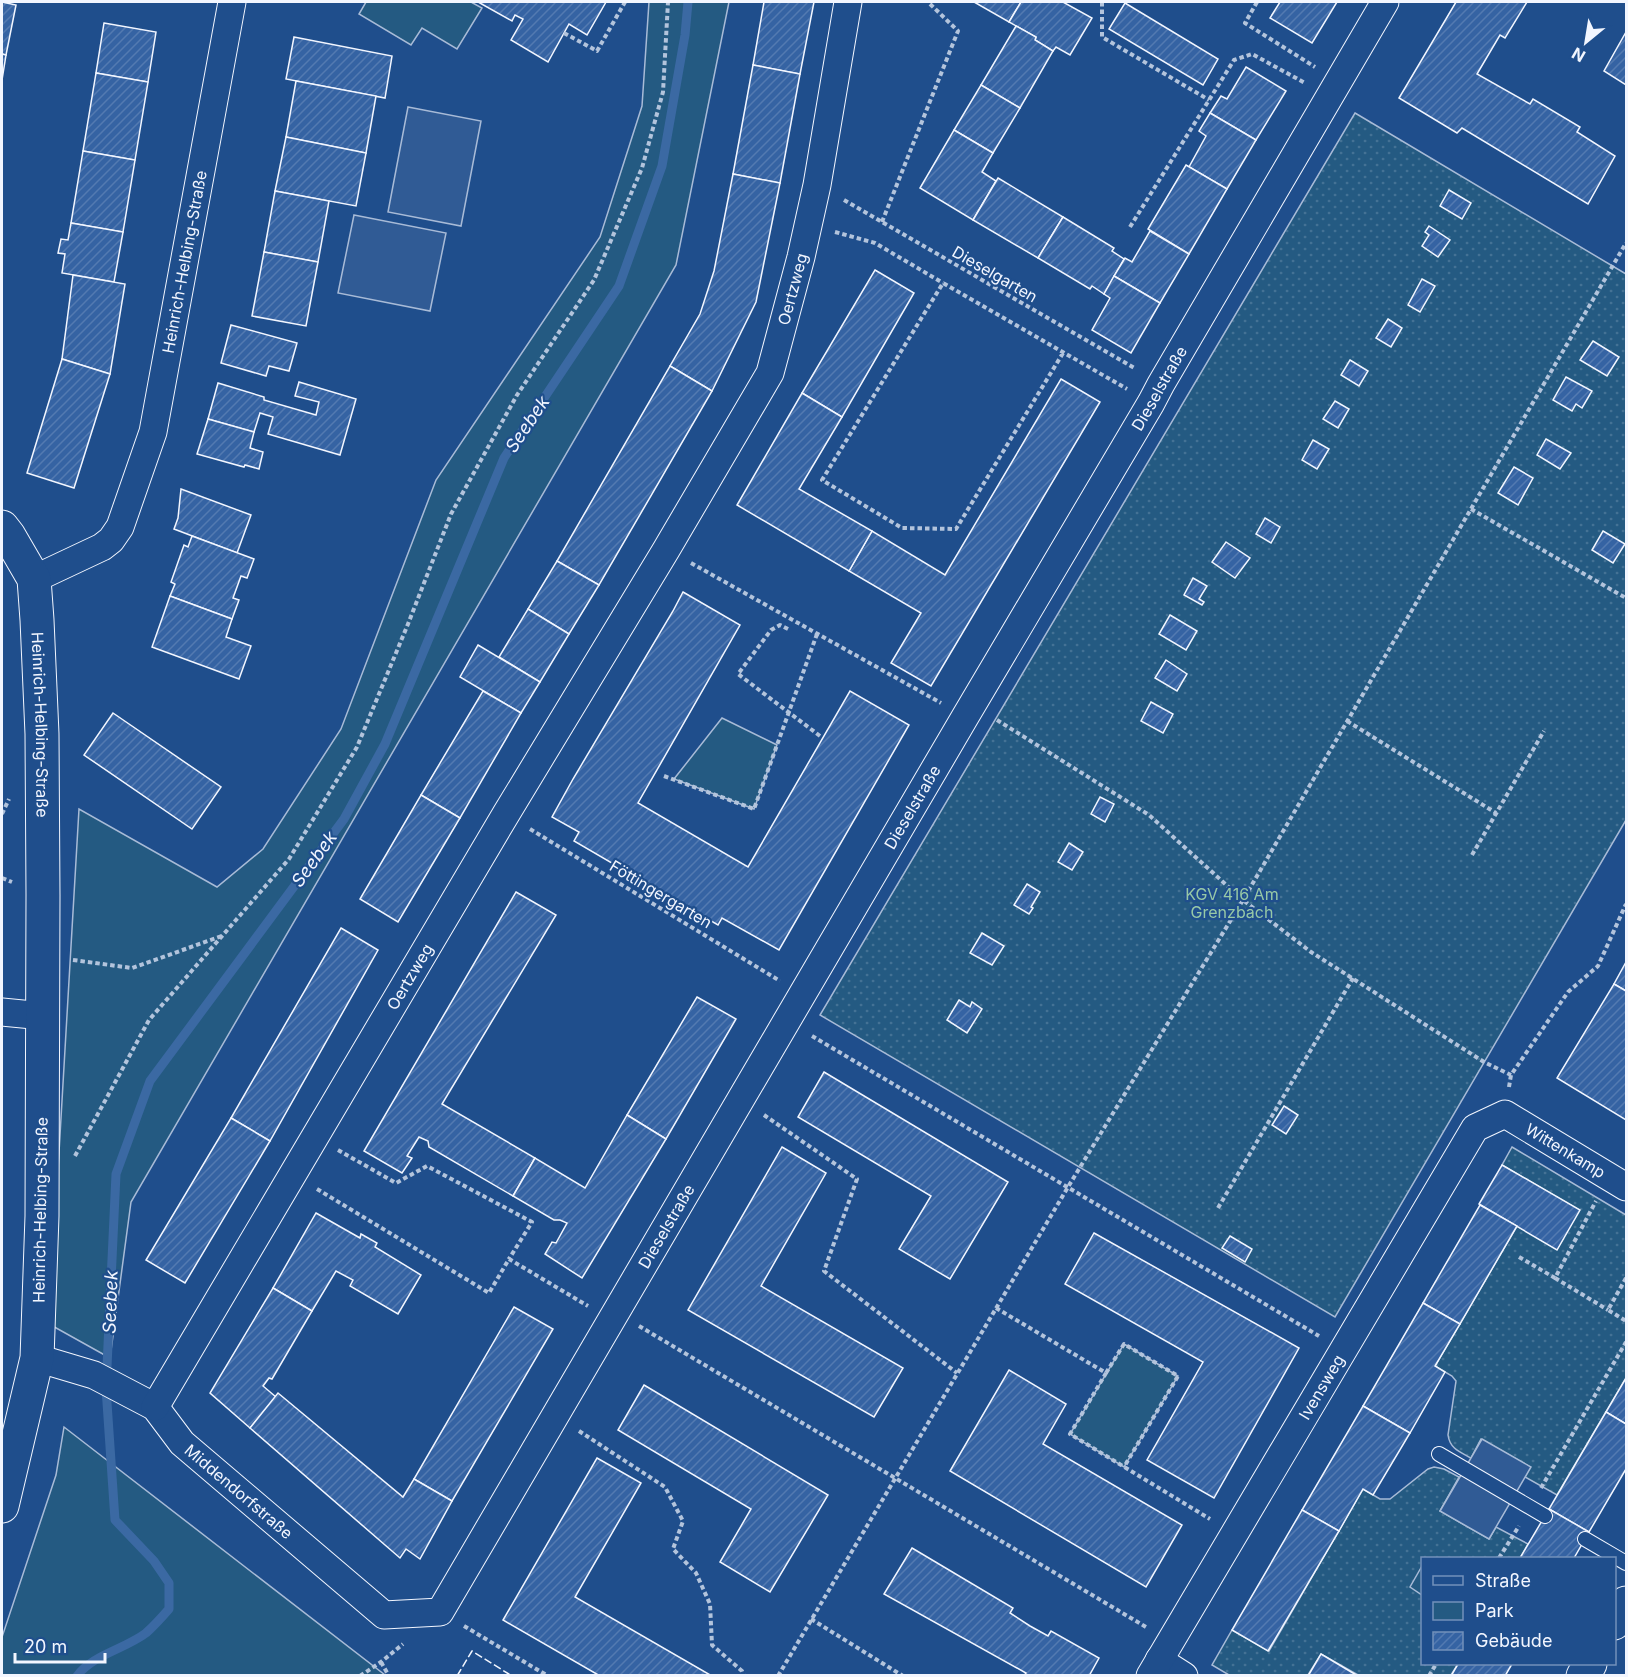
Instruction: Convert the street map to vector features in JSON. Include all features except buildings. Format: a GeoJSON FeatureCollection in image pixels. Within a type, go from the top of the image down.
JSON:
{"type":"FeatureCollection","features":[{"type":"Feature","properties":{"kind":"street","name":"Heinrich-Helbing-Straße"},"geometry":{"type":"LineString","coordinates":[[2,1506],[36,1358],[42,1216],[42,734],[38,620],[34,579],[102,547],[111,540],[120,527],[153,432],[232,2]]}},
{"type":"Feature","properties":{"kind":"street","name":"Oertzweg"},"geometry":{"type":"LineString","coordinates":[[155,1407],[770,372],[809,224],[848,2]]}},
{"type":"Feature","properties":{"kind":"street","name":"Dieselstraße"},"geometry":{"type":"LineString","coordinates":[[440,1612],[1385,2]]}},
{"type":"Feature","properties":{"kind":"street"},"geometry":{"type":"LineString","coordinates":[[2,527],[34,579]]}},
{"type":"Feature","properties":{"kind":"street"},"geometry":{"type":"LineString","coordinates":[[2,1012],[43,1016]]}},
{"type":"Feature","properties":{"kind":"street","name":"Wittenkamp"},"geometry":{"type":"LineString","coordinates":[[1506,1114],[1618,1182]]}},
{"type":"Feature","properties":{"kind":"street","name":"Ivensweg"},"geometry":{"type":"LineString","coordinates":[[1159,1659],[1475,1128],[1506,1114]]}},
{"type":"Feature","properties":{"kind":"street","name":"Middendorfstraße"},"geometry":{"type":"LineString","coordinates":[[36,1358],[94,1375],[155,1407],[182,1443],[384,1615],[440,1612]]}},
{"type":"Feature","properties":{"kind":"street"},"geometry":{"type":"LineString","coordinates":[[1616,1620],[1626,1603]]}},
{"type":"Feature","properties":{"kind":"street"},"geometry":{"type":"LineString","coordinates":[[1159,1659],[1184,1676]]}},
{"type":"Feature","properties":{"kind":"lane"},"geometry":{"type":"LineString","coordinates":[[1438,1454],[1545,1516]]}},
{"type":"Feature","properties":{"kind":"lane"},"geometry":{"type":"LineString","coordinates":[[1585,1539],[1616,1557]]}},
{"type":"Feature","properties":{"kind":"path"},"geometry":{"type":"LineString","coordinates":[[564,33],[597,51],[625,2]]}},
{"type":"Feature","properties":{"kind":"path"},"geometry":{"type":"LineString","coordinates":[[70,1165],[149,1020],[288,860],[357,747],[451,514],[517,395],[594,280],[642,168],[663,92],[668,2]]}},
{"type":"Feature","properties":{"kind":"path"},"geometry":{"type":"LineString","coordinates":[[882,222],[958,31],[928,2]]}},
{"type":"Feature","properties":{"kind":"path"},"geometry":{"type":"LineString","coordinates":[[1102,2],[1102,37],[1209,100]]}},
{"type":"Feature","properties":{"kind":"path"},"geometry":{"type":"LineString","coordinates":[[1257,2],[1245,23],[1334,89]]}},
{"type":"Feature","properties":{"kind":"path"},"geometry":{"type":"LineString","coordinates":[[1130,227],[1234,60],[1252,54],[1334,89]]}},
{"type":"Feature","properties":{"kind":"path","name":"Dieselgarten"},"geometry":{"type":"LineString","coordinates":[[817,185],[882,222],[1156,393]]}},
{"type":"Feature","properties":{"kind":"path"},"geometry":{"type":"LineString","coordinates":[[809,224],[874,243],[1063,353],[1156,393]]}},
{"type":"Feature","properties":{"kind":"path"},"geometry":{"type":"LineString","coordinates":[[778,1676],[1068,1187],[1243,900],[1626,243]]}},
{"type":"Feature","properties":{"kind":"path"},"geometry":{"type":"LineString","coordinates":[[943,283],[822,480],[902,528],[956,529],[1063,353]]}},
{"type":"Feature","properties":{"kind":"path"},"geometry":{"type":"LineString","coordinates":[[1471,509],[1626,598]]}},
{"type":"Feature","properties":{"kind":"path"},"geometry":{"type":"LineString","coordinates":[[666,550],[817,634],[969,711],[1149,815],[1243,900],[1311,952],[1484,1062],[1511,1075]]}},
{"type":"Feature","properties":{"kind":"path"},"geometry":{"type":"LineString","coordinates":[[788,628],[780,625],[771,630],[738,674],[820,736]]}},
{"type":"Feature","properties":{"kind":"path"},"geometry":{"type":"LineString","coordinates":[[664,776],[754,809],[817,634]]}},
{"type":"Feature","properties":{"kind":"path"},"geometry":{"type":"LineString","coordinates":[[1347,721],[1496,813]]}},
{"type":"Feature","properties":{"kind":"path"},"geometry":{"type":"LineString","coordinates":[[1472,855],[1544,731]]}},
{"type":"Feature","properties":{"kind":"path","name":"Föttingergarten"},"geometry":{"type":"LineString","coordinates":[[506,814],[802,995]]}},
{"type":"Feature","properties":{"kind":"path"},"geometry":{"type":"LineString","coordinates":[[1506,1114],[1511,1075],[1568,992],[1598,966],[1626,904]]}},
{"type":"Feature","properties":{"kind":"path"},"geometry":{"type":"LineString","coordinates":[[42,956],[132,968],[222,936]]}},
{"type":"Feature","properties":{"kind":"path"},"geometry":{"type":"LineString","coordinates":[[1218,1208],[1353,978]]}},
{"type":"Feature","properties":{"kind":"path"},"geometry":{"type":"LineString","coordinates":[[787,1021],[1343,1350]]}},
{"type":"Feature","properties":{"kind":"path"},"geometry":{"type":"LineString","coordinates":[[741,1100],[857,1179],[824,1271],[957,1373]]}},
{"type":"Feature","properties":{"kind":"path"},"geometry":{"type":"LineString","coordinates":[[293,1174],[489,1293],[532,1222],[427,1166],[396,1183],[315,1136]]}},
{"type":"Feature","properties":{"kind":"path"},"geometry":{"type":"LineString","coordinates":[[1555,1278],[1618,1182]]}},
{"type":"Feature","properties":{"kind":"path"},"geometry":{"type":"LineString","coordinates":[[1519,1257],[1626,1321]]}},
{"type":"Feature","properties":{"kind":"path"},"geometry":{"type":"LineString","coordinates":[[509,1259],[895,1478],[1159,1659]]}},
{"type":"Feature","properties":{"kind":"path"},"geometry":{"type":"LineString","coordinates":[[1608,1310],[1626,1278]]}},
{"type":"Feature","properties":{"kind":"path"},"geometry":{"type":"LineString","coordinates":[[996,1308],[1106,1373]]}},
{"type":"Feature","properties":{"kind":"path"},"geometry":{"type":"LineString","coordinates":[[1500,1557],[1626,1342]]}},
{"type":"Feature","properties":{"kind":"path"},"geometry":{"type":"LineString","coordinates":[[1124,1467],[1178,1376],[1124,1344],[1070,1434],[1124,1467],[1234,1533]]}},
{"type":"Feature","properties":{"kind":"path"},"geometry":{"type":"LineString","coordinates":[[555,1416],[665,1487],[683,1521],[673,1549],[696,1574],[710,1604],[712,1645],[742,1671],[744,1676]]}},
{"type":"Feature","properties":{"kind":"path"},"geometry":{"type":"LineString","coordinates":[[440,1612],[548,1676]]}},
{"type":"Feature","properties":{"kind":"path"},"geometry":{"type":"LineString","coordinates":[[811,1619],[903,1676]]}},
{"type":"Feature","properties":{"kind":"path"},"geometry":{"type":"LineString","coordinates":[[381,1662],[389,1676]]}},
{"type":"Feature","properties":{"kind":"green space"},"geometry":{"type":"Polygon","coordinates":[[[366,2],[471,2],[482,8],[457,49],[422,28],[411,45],[359,14],[366,2]]]}},
{"type":"Feature","properties":{"kind":"green space"},"geometry":{"type":"Polygon","coordinates":[[[649,2],[729,2],[676,265],[131,1202],[110,1358],[49,1324],[79,809],[217,887],[263,849],[341,729],[436,480],[600,237],[642,106],[649,2]]]}},
{"type":"Feature","properties":{"kind":"green space","name":"KGV 416 Am Grenzbach"},"geometry":{"type":"Polygon","coordinates":[[[1355,113],[1626,274],[1626,820],[1335,1317],[820,1015],[1355,113]]]}},
{"type":"Feature","properties":{"kind":"green space"},"geometry":{"type":"Polygon","coordinates":[[[722,718],[777,745],[754,809],[674,779],[722,718]]]}},
{"type":"Feature","properties":{"kind":"green space"},"geometry":{"type":"Polygon","coordinates":[[[1512,1147],[1626,1215],[1626,1378],[1557,1495],[1525,1477],[1530,1467],[1481,1439],[1471,1458],[1453,1447],[1448,1435],[1456,1381],[1435,1366],[1517,1226],[1557,1249],[1579,1210],[1502,1165],[1512,1147]]]}},
{"type":"Feature","properties":{"kind":"green space"},"geometry":{"type":"Polygon","coordinates":[[[1124,1344],[1178,1376],[1124,1467],[1070,1434],[1124,1344]]]}},
{"type":"Feature","properties":{"kind":"green space"},"geometry":{"type":"Polygon","coordinates":[[[64,1427],[385,1675],[2,1675],[2,1637],[56,1475],[64,1427]]]}},
{"type":"Feature","properties":{"kind":"green space"},"geometry":{"type":"Polygon","coordinates":[[[1434,1467],[1444,1469],[1459,1477],[1440,1511],[1489,1539],[1496,1527],[1528,1544],[1521,1557],[1421,1557],[1421,1665],[1457,1665],[1451,1675],[1358,1675],[1321,1654],[1308,1675],[1229,1675],[1212,1665],[1232,1630],[1269,1651],[1363,1489],[1380,1499],[1390,1499],[1428,1469],[1434,1467]]]}},
{"type":"Feature","properties":{"kind":"green space"},"geometry":{"type":"Polygon","coordinates":[[[1421,1568],[1421,1594],[1410,1587],[1421,1568]]]}},
{"type":"Feature","properties":{"kind":"shaded area"},"geometry":{"type":"Polygon","coordinates":[[[408,107],[481,121],[461,226],[388,212],[408,107]]]}},
{"type":"Feature","properties":{"kind":"shaded area"},"geometry":{"type":"Polygon","coordinates":[[[354,215],[446,233],[430,311],[338,293],[354,215]]]}},
{"type":"Feature","properties":{"kind":"shaded area"},"geometry":{"type":"Polygon","coordinates":[[[1482,1439],[1531,1467],[1489,1539],[1440,1511],[1482,1439]]]}},
{"type":"Feature","properties":{"kind":"waterway","name":"Seebek"},"geometry":{"type":"LineString","coordinates":[[77,1676],[100,1657],[138,1639],[169,1609],[169,1583],[154,1561],[115,1520],[106,1388],[116,1174],[150,1081],[344,819],[385,744],[504,458],[619,286],[662,166],[685,35],[688,2]]}},
{"type":"Feature","properties":{"kind":"fence"},"geometry":{"type":"LineString","coordinates":[[457,1676],[472,1651],[512,1676]]}}]}
